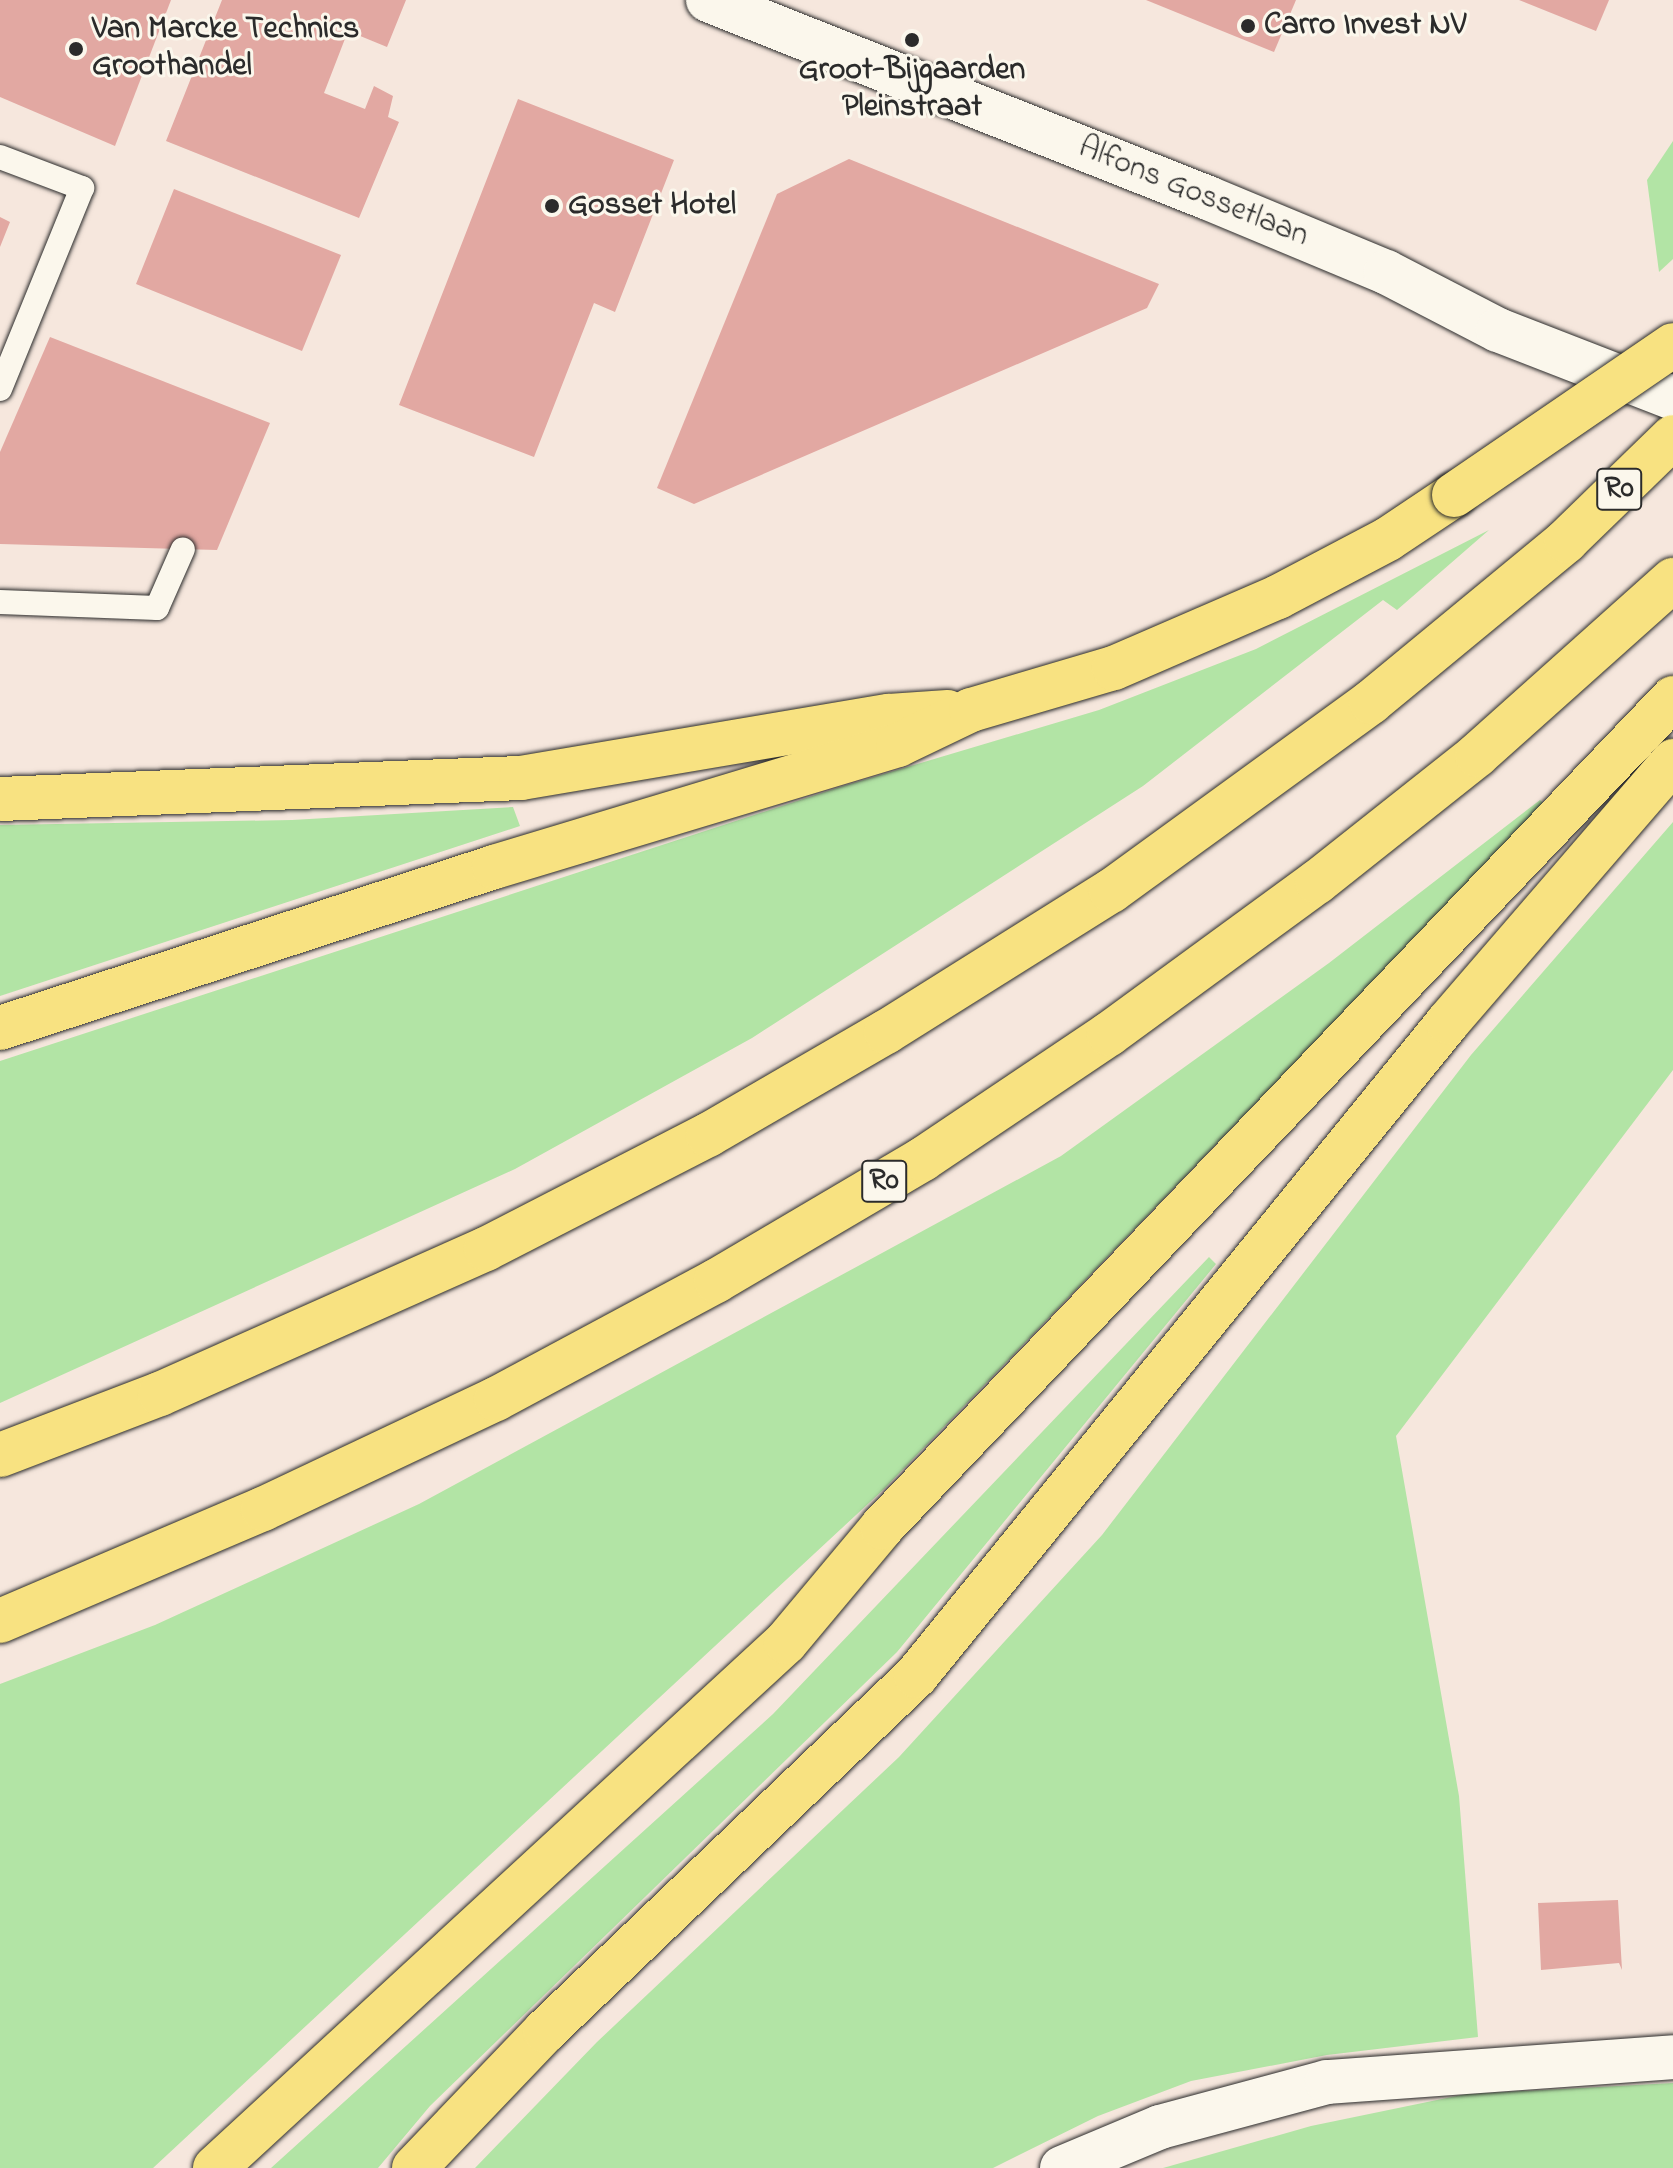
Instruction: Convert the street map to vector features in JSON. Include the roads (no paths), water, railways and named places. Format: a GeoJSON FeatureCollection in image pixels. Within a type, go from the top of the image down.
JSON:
{"type":"FeatureCollection","features":[{"type":"Feature","properties":{"kind":"highway"},"geometry":{"type":"LineString","coordinates":[[0,1028],[494,867],[898,745],[971,710],[1114,668],[1278,597],[1388,539],[1673,345]]}},
{"type":"Feature","properties":{"kind":"highway","name":"R0"},"geometry":{"type":"LineString","coordinates":[[0,1455],[160,1394],[486,1249],[708,1135],[886,1032],[1173,846],[1371,702],[1566,541],[1673,437]]}},
{"type":"Feature","properties":{"kind":"highway","name":"R0"},"geometry":{"type":"LineString","coordinates":[[0,1621],[263,1509],[496,1399],[716,1281],[923,1159],[1109,1034],[1317,882],[1477,755],[1671,582]]}},
{"type":"Feature","properties":{"kind":"highway"},"geometry":{"type":"LineString","coordinates":[[215,2168],[786,1642],[882,1527],[1673,698]]}},
{"type":"Feature","properties":{"kind":"highway"},"geometry":{"type":"LineString","coordinates":[[0,799],[521,778],[889,716],[971,710]]}},
{"type":"Feature","properties":{"kind":"highway"},"geometry":{"type":"LineString","coordinates":[[414,2168],[545,2031],[916,1676],[1448,1022],[1673,761]]}},
{"type":"Feature","properties":{"kind":"street","name":"Alfons Gossetlaan"},"geometry":{"type":"LineString","coordinates":[[708,0],[1222,203],[1386,272],[1498,330],[1673,398]]}},
{"type":"Feature","properties":{"kind":"street"},"geometry":{"type":"LineString","coordinates":[[1062,2168],[1160,2127],[1327,2082],[1673,2057]]}},
{"type":"Feature","properties":{"kind":"lane"},"geometry":{"type":"LineString","coordinates":[[0,157],[82,188],[0,389]]}},
{"type":"Feature","properties":{"kind":"lane"},"geometry":{"type":"LineString","coordinates":[[0,602],[157,608],[183,549]]}},
{"type":"Feature","properties":{"kind":"place","name":"Carro Invest NV"},"geometry":{"type":"Point","coordinates":[1248,26]}},
{"type":"Feature","properties":{"kind":"place","name":"Groot-Bijgaarden Pleinstraat"},"geometry":{"type":"Point","coordinates":[912,40]}},
{"type":"Feature","properties":{"kind":"place","name":"Van Marcke Technics Groothandel"},"geometry":{"type":"Point","coordinates":[76,49]}},
{"type":"Feature","properties":{"kind":"place","name":"Gosset Hotel"},"geometry":{"type":"Point","coordinates":[552,206]}}]}
